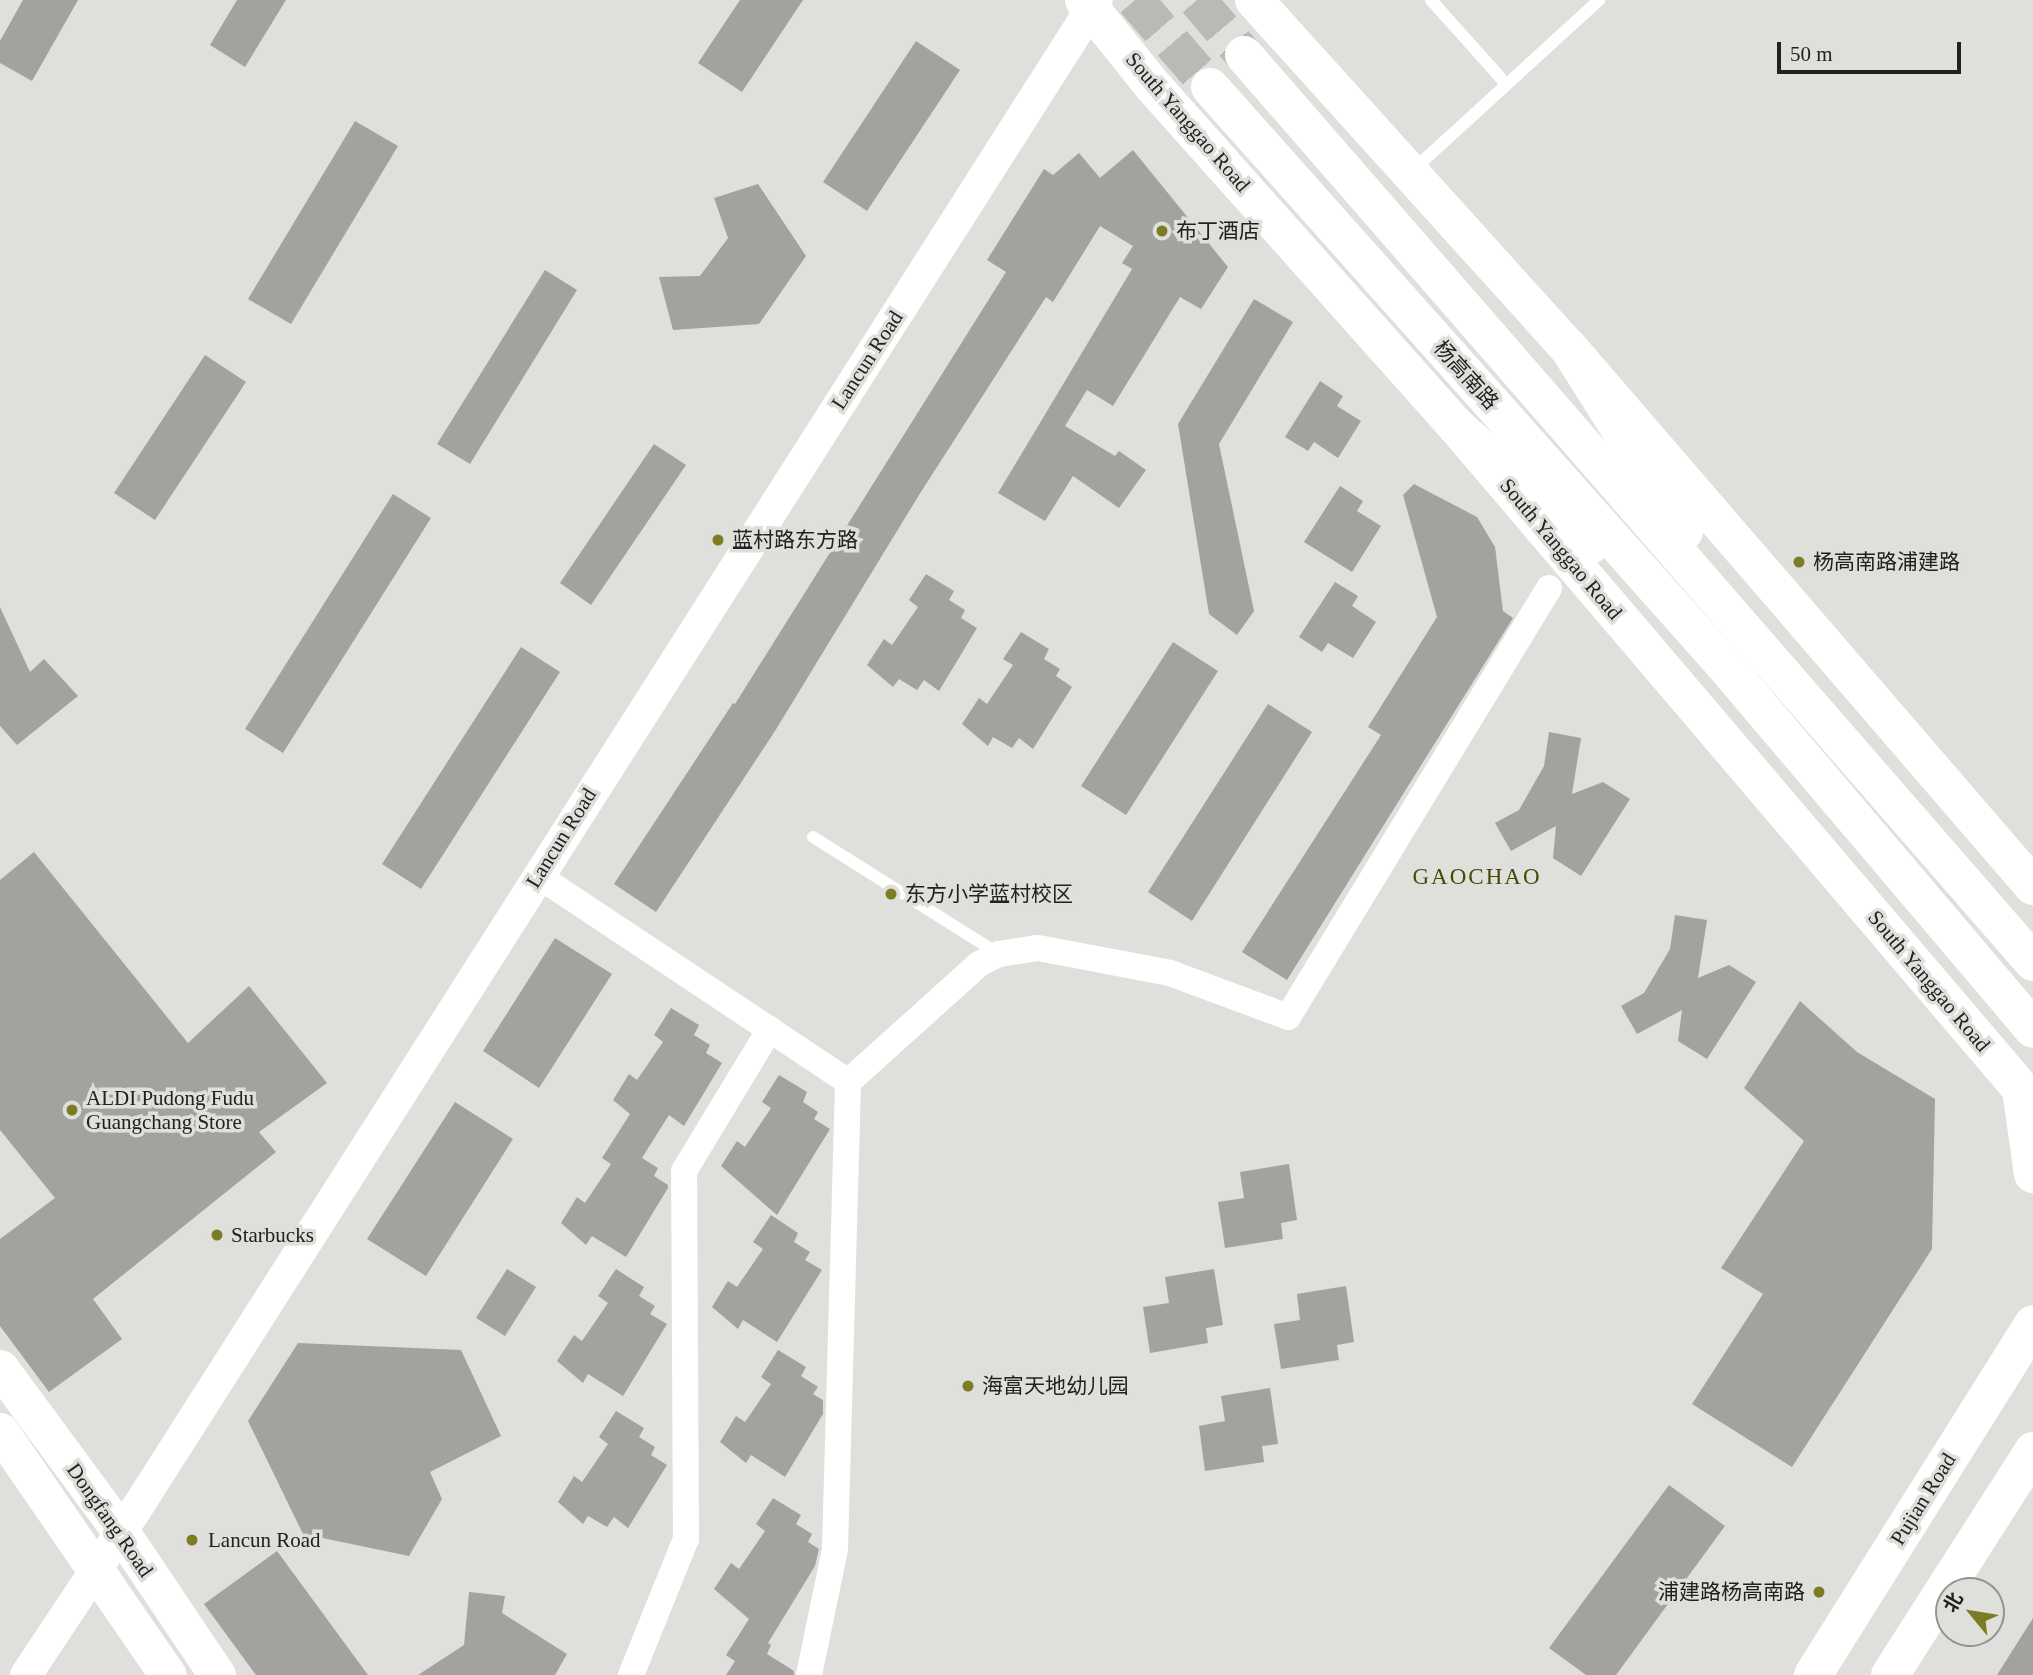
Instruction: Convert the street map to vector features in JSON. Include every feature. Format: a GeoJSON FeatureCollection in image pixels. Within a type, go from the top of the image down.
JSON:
{"type":"FeatureCollection","features":[{"type":"Feature","properties":{"kind":"main road"},"geometry":{"type":"LineString","coordinates":[[1254,0],[1568,347],[2033,886]]}},
{"type":"Feature","properties":{"kind":"main road","name":"South Yanggao Road"},"geometry":{"type":"LineString","coordinates":[[1091,3],[1153,86],[1457,427],[2027,1096]]}},
{"type":"Feature","properties":{"kind":"main road"},"geometry":{"type":"LineString","coordinates":[[1244,55],[2033,962]]}},
{"type":"Feature","properties":{"kind":"main road","name":"杨高南路"},"geometry":{"type":"LineString","coordinates":[[1210,87],[1722,662]]}},
{"type":"Feature","properties":{"kind":"main road"},"geometry":{"type":"LineString","coordinates":[[1568,347],[1751,636]]}},
{"type":"Feature","properties":{"kind":"main road"},"geometry":{"type":"LineString","coordinates":[[1457,427],[1722,662],[2033,1029]]}},
{"type":"Feature","properties":{"kind":"main road"},"geometry":{"type":"LineString","coordinates":[[2027,1096],[2033,1174]]}},
{"type":"Feature","properties":{"kind":"main road"},"geometry":{"type":"LineString","coordinates":[[2029,1330],[2033,1294]]}},
{"type":"Feature","properties":{"kind":"main road","name":"Pujian Road"},"geometry":{"type":"LineString","coordinates":[[1813,1675],[2029,1330]]}},
{"type":"Feature","properties":{"kind":"main road","name":"Dongfang Road"},"geometry":{"type":"LineString","coordinates":[[0,1368],[121,1532],[217,1675]]}},
{"type":"Feature","properties":{"kind":"main road","name":"Dongfang Road"},"geometry":{"type":"LineString","coordinates":[[0,1431],[168,1675]]}},
{"type":"Feature","properties":{"kind":"main road"},"geometry":{"type":"LineString","coordinates":[[1891,1675],[2033,1451]]}},
{"type":"Feature","properties":{"kind":"street","name":"Lancun Road"},"geometry":{"type":"LineString","coordinates":[[26,1675],[121,1532],[1091,3]]}},
{"type":"Feature","properties":{"kind":"street"},"geometry":{"type":"LineString","coordinates":[[809,1675],[835,1549],[848,1082],[979,964],[999,954],[1038,948],[1170,973],[1288,1017],[1549,588]]}},
{"type":"Feature","properties":{"kind":"street"},"geometry":{"type":"LineString","coordinates":[[537,876],[848,1082]]}},
{"type":"Feature","properties":{"kind":"street"},"geometry":{"type":"LineString","coordinates":[[631,1675],[686,1539],[684,1171],[770,1029]]}},
{"type":"Feature","properties":{"kind":"lane"},"geometry":{"type":"LineString","coordinates":[[1431,0],[1506,84]]}},
{"type":"Feature","properties":{"kind":"lane"},"geometry":{"type":"LineString","coordinates":[[1410,173],[1599,0]]}},
{"type":"Feature","properties":{"kind":"lane"},"geometry":{"type":"LineString","coordinates":[[813,837],[999,954]]}},
{"type":"Feature","properties":{"kind":"building"},"geometry":{"type":"Polygon","coordinates":[[[23,0],[78,0],[32,81],[0,63],[0,41],[23,0]]]}},
{"type":"Feature","properties":{"kind":"building"},"geometry":{"type":"Polygon","coordinates":[[[237,0],[286,0],[245,67],[210,45],[237,0]]]}},
{"type":"Feature","properties":{"kind":"building"},"geometry":{"type":"Polygon","coordinates":[[[740,0],[803,0],[742,92],[698,63],[740,0]]]}},
{"type":"Feature","properties":{"kind":"building"},"geometry":{"type":"Polygon","coordinates":[[[916,41],[960,70],[867,211],[823,182],[916,41]]]}},
{"type":"Feature","properties":{"kind":"building"},"geometry":{"type":"Polygon","coordinates":[[[355,121],[398,146],[291,324],[248,299],[355,121]]]}},
{"type":"Feature","properties":{"kind":"building"},"geometry":{"type":"Polygon","coordinates":[[[1133,150],[1228,267],[1201,309],[1180,297],[1113,406],[1087,390],[1065,426],[1115,456],[1119,451],[1146,470],[1119,508],[1073,476],[1045,521],[998,493],[1132,269],[1122,263],[1133,246],[1100,226],[1053,302],[1046,297],[919,495],[775,731],[656,912],[614,884],[733,703],[735,704],[1006,272],[987,260],[1044,169],[1053,175],[1079,153],[1100,178],[1133,150]]]}},
{"type":"Feature","properties":{"kind":"building"},"geometry":{"type":"Polygon","coordinates":[[[758,184],[806,256],[759,324],[673,330],[659,277],[700,276],[728,238],[714,198],[758,184]]]}},
{"type":"Feature","properties":{"kind":"building"},"geometry":{"type":"Polygon","coordinates":[[[545,270],[577,290],[470,464],[437,444],[545,270]]]}},
{"type":"Feature","properties":{"kind":"building"},"geometry":{"type":"Polygon","coordinates":[[[1254,299],[1293,322],[1219,444],[1254,611],[1237,635],[1209,614],[1178,424],[1254,299]]]}},
{"type":"Feature","properties":{"kind":"building"},"geometry":{"type":"Polygon","coordinates":[[[205,355],[246,382],[155,520],[114,493],[205,355]]]}},
{"type":"Feature","properties":{"kind":"building"},"geometry":{"type":"Polygon","coordinates":[[[1320,381],[1343,396],[1337,406],[1361,421],[1338,458],[1314,442],[1308,451],[1285,437],[1320,381]]]}},
{"type":"Feature","properties":{"kind":"building"},"geometry":{"type":"Polygon","coordinates":[[[654,444],[686,465],[591,605],[560,583],[654,444]]]}},
{"type":"Feature","properties":{"kind":"building"},"geometry":{"type":"Polygon","coordinates":[[[1414,484],[1477,517],[1495,547],[1503,611],[1513,618],[1287,980],[1242,952],[1381,735],[1368,727],[1437,617],[1403,495],[1414,484]]]}},
{"type":"Feature","properties":{"kind":"building"},"geometry":{"type":"Polygon","coordinates":[[[1340,486],[1363,501],[1357,511],[1381,526],[1352,572],[1304,542],[1340,486]]]}},
{"type":"Feature","properties":{"kind":"building"},"geometry":{"type":"Polygon","coordinates":[[[393,494],[431,518],[283,753],[245,729],[393,494]]]}},
{"type":"Feature","properties":{"kind":"building"},"geometry":{"type":"Polygon","coordinates":[[[926,574],[954,591],[949,600],[965,610],[961,618],[977,628],[939,691],[924,680],[917,690],[899,679],[893,687],[867,665],[884,639],[892,645],[918,607],[909,600],[926,574]]]}},
{"type":"Feature","properties":{"kind":"building"},"geometry":{"type":"Polygon","coordinates":[[[1335,582],[1358,596],[1352,606],[1376,622],[1353,658],[1328,643],[1322,652],[1299,637],[1335,582]]]}},
{"type":"Feature","properties":{"kind":"building"},"geometry":{"type":"Polygon","coordinates":[[[0,607],[30,672],[44,659],[78,696],[17,745],[0,726],[0,607]]]}},
{"type":"Feature","properties":{"kind":"building"},"geometry":{"type":"Polygon","coordinates":[[[1021,632],[1049,649],[1044,659],[1060,669],[1056,676],[1072,687],[1033,749],[1019,738],[1012,748],[993,737],[988,746],[962,724],[979,698],[987,704],[1013,665],[1003,659],[1021,632]]]}},
{"type":"Feature","properties":{"kind":"building"},"geometry":{"type":"Polygon","coordinates":[[[1173,642],[1218,671],[1126,815],[1081,786],[1173,642]]]}},
{"type":"Feature","properties":{"kind":"building"},"geometry":{"type":"Polygon","coordinates":[[[521,647],[560,672],[421,889],[382,864],[521,647]]]}},
{"type":"Feature","properties":{"kind":"building"},"geometry":{"type":"Polygon","coordinates":[[[1268,704],[1312,732],[1192,921],[1148,892],[1268,704]]]}},
{"type":"Feature","properties":{"kind":"building"},"geometry":{"type":"Polygon","coordinates":[[[1549,732],[1581,738],[1572,794],[1603,782],[1630,799],[1581,876],[1553,858],[1556,826],[1511,851],[1495,823],[1519,810],[1544,766],[1549,732]]]}},
{"type":"Feature","properties":{"kind":"building"},"geometry":{"type":"Polygon","coordinates":[[[34,852],[188,1043],[249,986],[327,1083],[259,1132],[276,1152],[93,1299],[122,1339],[49,1392],[0,1326],[0,1239],[55,1198],[0,1130],[0,880],[34,852]]]}},
{"type":"Feature","properties":{"kind":"building"},"geometry":{"type":"Polygon","coordinates":[[[1675,915],[1707,920],[1698,978],[1729,965],[1756,982],[1707,1059],[1678,1041],[1682,1010],[1637,1034],[1621,1006],[1644,993],[1670,949],[1675,915]]]}},
{"type":"Feature","properties":{"kind":"building"},"geometry":{"type":"Polygon","coordinates":[[[555,938],[612,974],[539,1088],[483,1051],[555,938]]]}},
{"type":"Feature","properties":{"kind":"building"},"geometry":{"type":"Polygon","coordinates":[[[1800,1001],[1857,1052],[1935,1099],[1932,1249],[1792,1467],[1692,1404],[1763,1294],[1721,1268],[1804,1141],[1744,1088],[1800,1001]]]}},
{"type":"Feature","properties":{"kind":"building"},"geometry":{"type":"Polygon","coordinates":[[[671,1008],[699,1025],[694,1035],[710,1045],[706,1053],[722,1063],[684,1126],[669,1115],[642,1158],[658,1168],[654,1176],[668,1185],[668,1188],[626,1257],[592,1236],[586,1245],[561,1223],[577,1197],[585,1203],[611,1164],[602,1158],[630,1114],[613,1100],[629,1074],[637,1080],[663,1042],[654,1035],[671,1008]]]}},
{"type":"Feature","properties":{"kind":"building"},"geometry":{"type":"Polygon","coordinates":[[[779,1075],[807,1092],[803,1102],[818,1112],[814,1119],[830,1129],[777,1215],[721,1166],[737,1141],[745,1147],[771,1108],[762,1102],[779,1075]]]}},
{"type":"Feature","properties":{"kind":"building"},"geometry":{"type":"Polygon","coordinates":[[[455,1102],[513,1139],[426,1276],[367,1239],[455,1102]]]}},
{"type":"Feature","properties":{"kind":"building"},"geometry":{"type":"Polygon","coordinates":[[[1289,1164],[1297,1220],[1281,1223],[1283,1239],[1225,1248],[1218,1202],[1244,1198],[1240,1172],[1289,1164]]]}},
{"type":"Feature","properties":{"kind":"building"},"geometry":{"type":"Polygon","coordinates":[[[771,1215],[798,1233],[794,1242],[810,1252],[805,1260],[822,1270],[777,1342],[743,1320],[738,1329],[712,1307],[728,1281],[737,1287],[763,1249],[753,1242],[771,1215]]]}},
{"type":"Feature","properties":{"kind":"building"},"geometry":{"type":"Polygon","coordinates":[[[507,1269],[536,1287],[505,1336],[476,1318],[507,1269]]]}},
{"type":"Feature","properties":{"kind":"building"},"geometry":{"type":"Polygon","coordinates":[[[616,1269],[644,1287],[639,1296],[655,1306],[650,1314],[667,1324],[623,1396],[588,1374],[583,1383],[557,1361],[574,1335],[582,1341],[608,1303],[598,1296],[616,1269]]]}},
{"type":"Feature","properties":{"kind":"building"},"geometry":{"type":"Polygon","coordinates":[[[1214,1269],[1223,1325],[1206,1328],[1208,1343],[1150,1353],[1143,1307],[1169,1303],[1165,1277],[1214,1269]]]}},
{"type":"Feature","properties":{"kind":"building"},"geometry":{"type":"Polygon","coordinates":[[[1346,1286],[1354,1342],[1337,1345],[1339,1360],[1281,1369],[1274,1324],[1300,1320],[1297,1294],[1346,1286]]]}},
{"type":"Feature","properties":{"kind":"building"},"geometry":{"type":"Polygon","coordinates":[[[298,1343],[461,1350],[501,1436],[430,1472],[442,1499],[409,1556],[303,1534],[248,1421],[298,1343]]]}},
{"type":"Feature","properties":{"kind":"building"},"geometry":{"type":"Polygon","coordinates":[[[778,1350],[806,1367],[801,1376],[818,1387],[813,1394],[823,1400],[823,1414],[785,1477],[751,1455],[746,1463],[720,1442],[736,1416],[745,1422],[771,1384],[761,1377],[778,1350]]]}},
{"type":"Feature","properties":{"kind":"building"},"geometry":{"type":"Polygon","coordinates":[[[1270,1388],[1278,1444],[1262,1446],[1264,1462],[1205,1471],[1199,1426],[1225,1421],[1221,1396],[1270,1388]]]}},
{"type":"Feature","properties":{"kind":"building"},"geometry":{"type":"Polygon","coordinates":[[[616,1411],[644,1428],[639,1437],[655,1447],[651,1455],[667,1465],[628,1528],[614,1517],[607,1527],[588,1516],[583,1524],[558,1502],[574,1476],[582,1482],[608,1444],[599,1437],[616,1411]]]}},
{"type":"Feature","properties":{"kind":"building"},"geometry":{"type":"Polygon","coordinates":[[[1669,1485],[1725,1526],[1616,1675],[1586,1675],[1549,1648],[1669,1485]]]}},
{"type":"Feature","properties":{"kind":"building"},"geometry":{"type":"Polygon","coordinates":[[[773,1498],[801,1515],[796,1524],[812,1534],[808,1542],[819,1549],[815,1566],[768,1643],[771,1645],[767,1654],[794,1671],[794,1675],[726,1675],[735,1661],[726,1655],[749,1619],[714,1589],[731,1563],[739,1569],[765,1531],[756,1524],[773,1498]]]}},
{"type":"Feature","properties":{"kind":"building"},"geometry":{"type":"Polygon","coordinates":[[[277,1551],[368,1675],[256,1675],[204,1604],[277,1551]]]}},
{"type":"Feature","properties":{"kind":"building"},"geometry":{"type":"Polygon","coordinates":[[[469,1592],[505,1596],[502,1613],[567,1654],[555,1675],[418,1675],[464,1645],[469,1592]]]}},
{"type":"Feature","properties":{"kind":"building"},"geometry":{"type":"Polygon","coordinates":[[[2033,1618],[2033,1675],[1997,1675],[2033,1618]]]}},
{"type":"Feature","properties":{"kind":"tunnel"},"geometry":{"type":"LineString","coordinates":[[1135,0],[1210,87]]}},
{"type":"Feature","properties":{"kind":"tunnel"},"geometry":{"type":"LineString","coordinates":[[1197,0],[1244,55]]}},
{"type":"Feature","properties":{"kind":"place","name":"布丁酒店"},"geometry":{"type":"Point","coordinates":[1162,231]}},
{"type":"Feature","properties":{"kind":"place","name":"蓝村路东方路"},"geometry":{"type":"Point","coordinates":[718,540]}},
{"type":"Feature","properties":{"kind":"place","name":"杨高南路浦建路"},"geometry":{"type":"Point","coordinates":[1799,562]}},
{"type":"Feature","properties":{"kind":"place","name":"东方小学蓝村校区"},"geometry":{"type":"Point","coordinates":[891,894]}},
{"type":"Feature","properties":{"kind":"place","name":"ALDI Pudong Fudu Guangchang Store"},"geometry":{"type":"Point","coordinates":[72,1110]}},
{"type":"Feature","properties":{"kind":"place","name":"Starbucks"},"geometry":{"type":"Point","coordinates":[217,1235]}},
{"type":"Feature","properties":{"kind":"place","name":"海富天地幼儿园"},"geometry":{"type":"Point","coordinates":[968,1386]}},
{"type":"Feature","properties":{"kind":"place","name":"Lancun Road"},"geometry":{"type":"Point","coordinates":[192,1540]}},
{"type":"Feature","properties":{"kind":"place","name":"浦建路杨高南路"},"geometry":{"type":"Point","coordinates":[1819,1592]}},
{"type":"Feature","properties":{"kind":"district","name":"GAOCHAO"},"geometry":{"type":"Point","coordinates":[1477,877]}}]}
